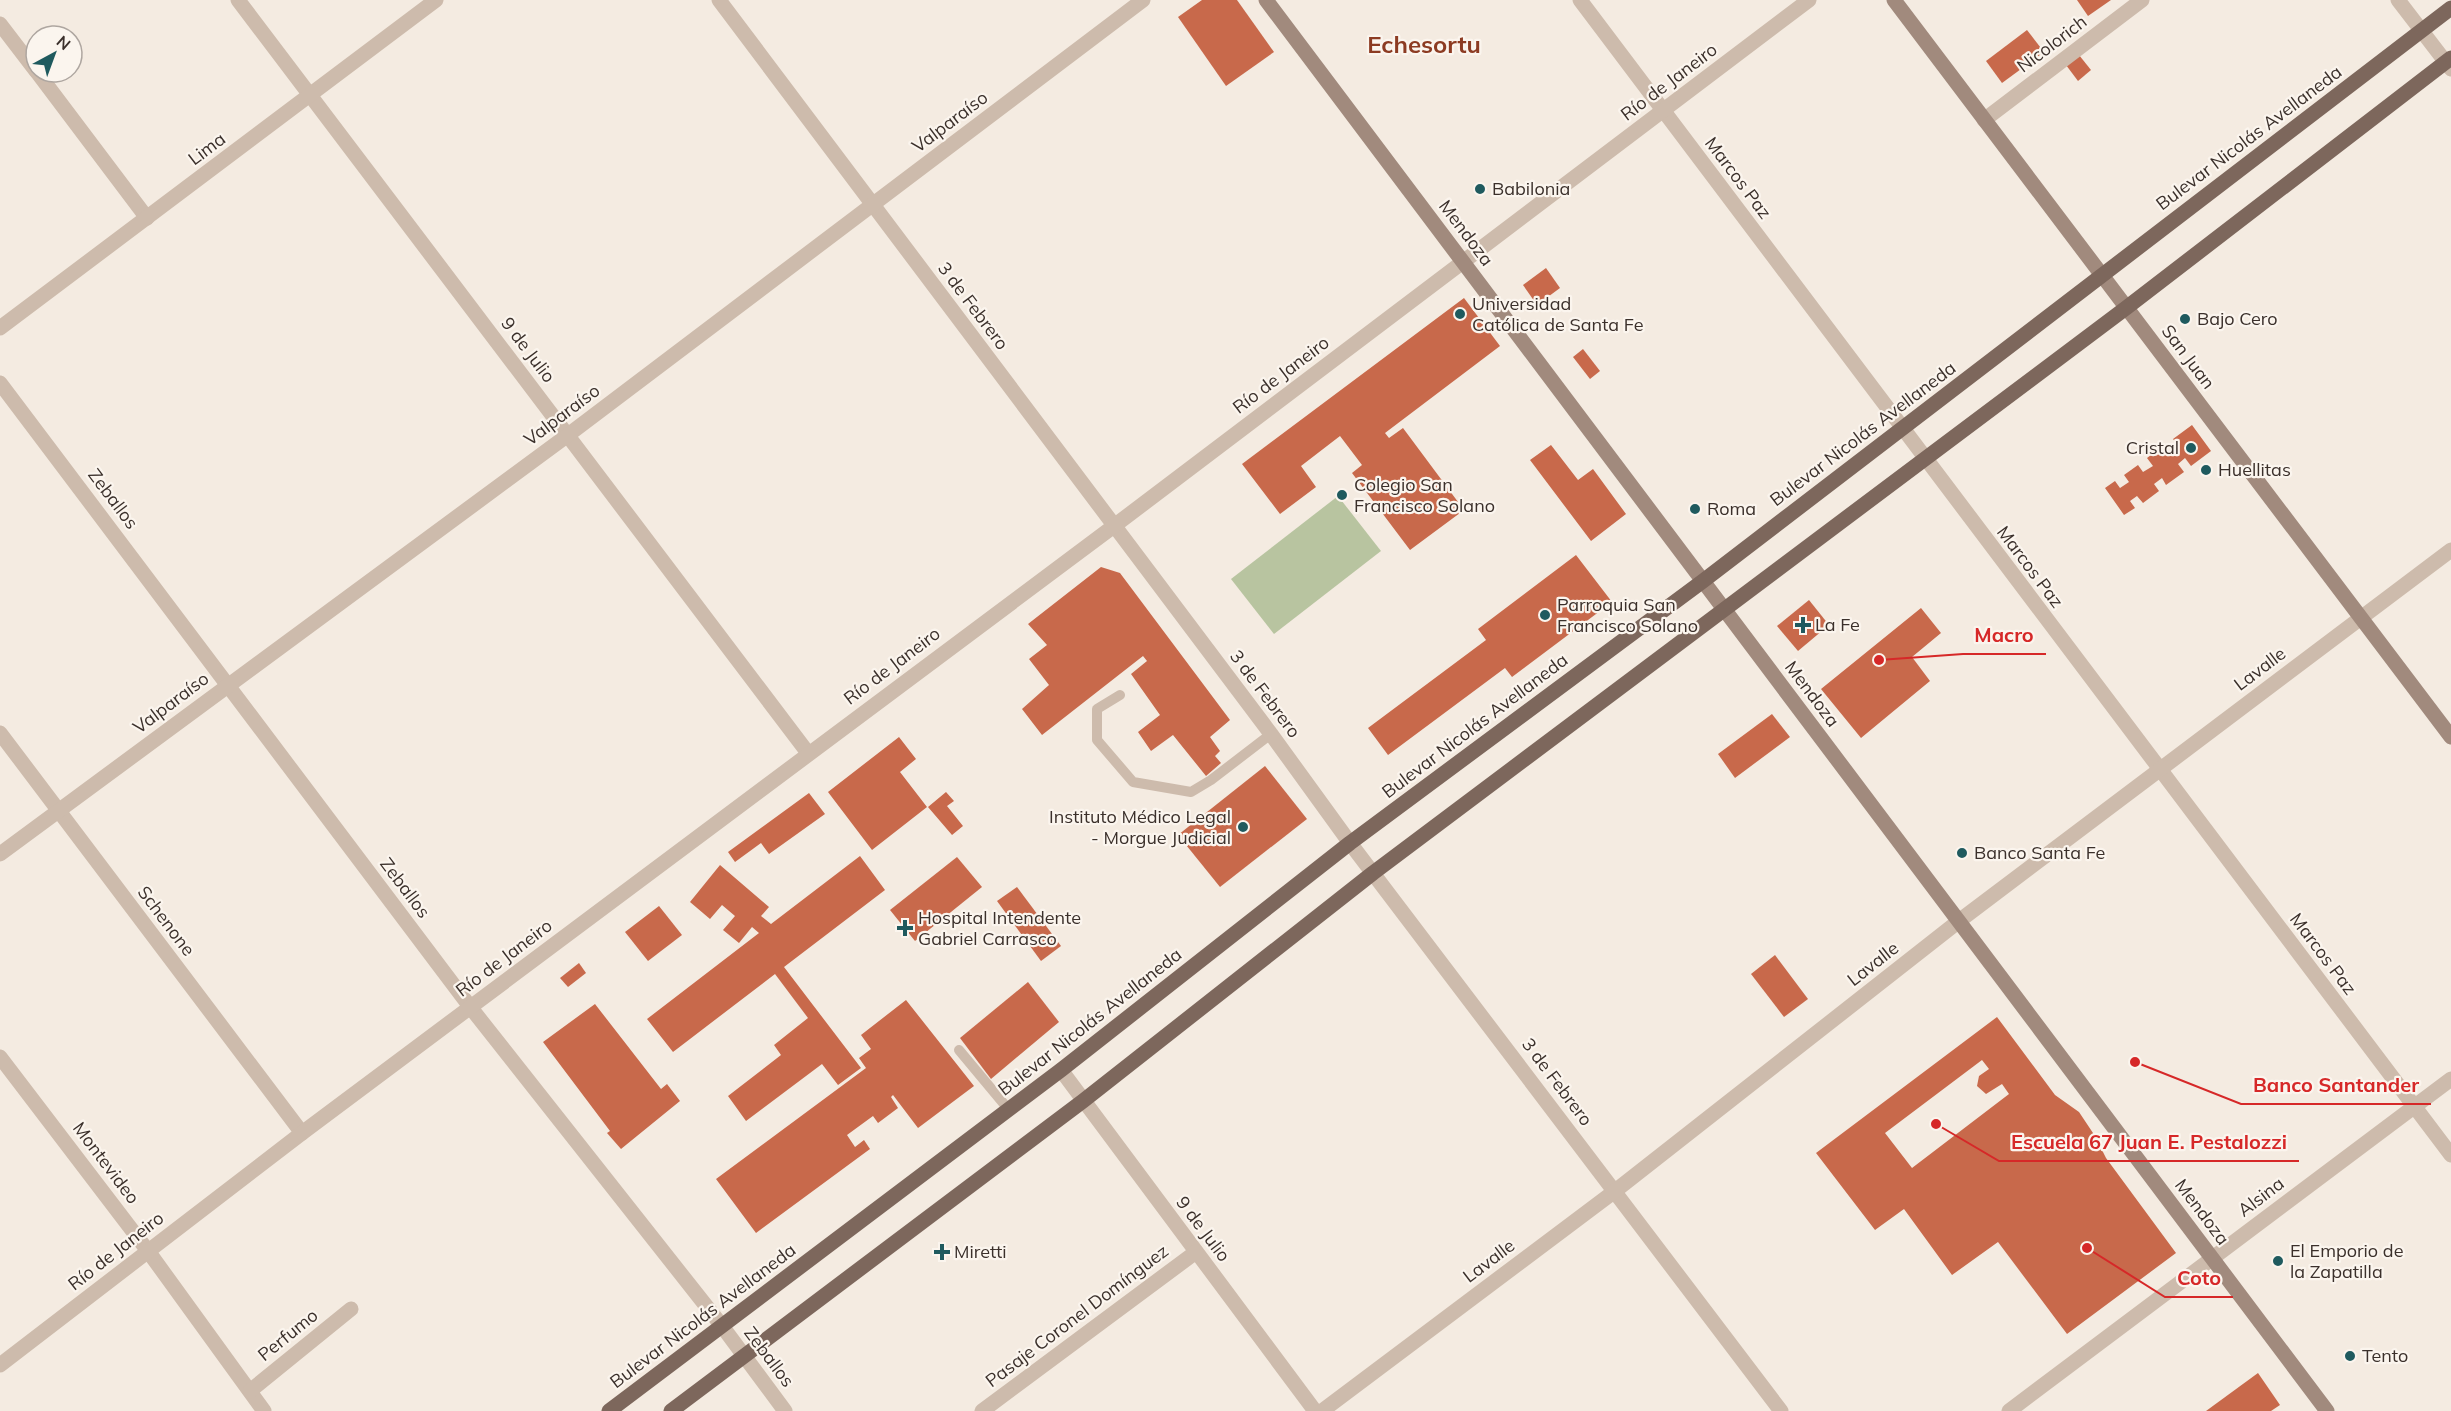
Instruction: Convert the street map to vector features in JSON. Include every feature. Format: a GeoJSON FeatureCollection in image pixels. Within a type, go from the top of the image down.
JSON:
{"type":"FeatureCollection","features":[{"type":"Feature","properties":{"kind":"main road","name":"Mendoza"},"geometry":{"type":"LineString","coordinates":[[1266,0],[2327,1411]]}},
{"type":"Feature","properties":{"kind":"main road","name":"San Juan"},"geometry":{"type":"LineString","coordinates":[[1894,0],[2451,737]]}},
{"type":"Feature","properties":{"kind":"main road","name":"Bulevar Nicolás Avellaneda"},"geometry":{"type":"LineString","coordinates":[[609,1411],[1061,1071],[1350,843],[1703,581],[2451,8]]}},
{"type":"Feature","properties":{"kind":"main road"},"geometry":{"type":"LineString","coordinates":[[670,1411],[1083,1101],[1373,873],[1925,460],[2449,63]]}},
{"type":"Feature","properties":{"kind":"street","name":"9 de Julio"},"geometry":{"type":"LineString","coordinates":[[238,0],[808,753]]}},
{"type":"Feature","properties":{"kind":"street","name":"Lima"},"geometry":{"type":"LineString","coordinates":[[0,328],[436,0]]}},
{"type":"Feature","properties":{"kind":"street","name":"3 de Febrero"},"geometry":{"type":"LineString","coordinates":[[719,0],[1271,734],[1350,843],[1781,1411]]}},
{"type":"Feature","properties":{"kind":"street","name":"Valparaíso"},"geometry":{"type":"LineString","coordinates":[[0,854],[568,435],[1143,0]]}},
{"type":"Feature","properties":{"kind":"street","name":"Marcos Paz"},"geometry":{"type":"LineString","coordinates":[[1580,0],[2159,771],[2451,1155]]}},
{"type":"Feature","properties":{"kind":"street","name":"Río de Janeiro"},"geometry":{"type":"LineString","coordinates":[[0,1365],[302,1133],[1114,525],[1809,0]]}},
{"type":"Feature","properties":{"kind":"street","name":"Nicolorich"},"geometry":{"type":"LineString","coordinates":[[1984,120],[2142,0]]}},
{"type":"Feature","properties":{"kind":"street"},"geometry":{"type":"LineString","coordinates":[[2398,0],[2449,63]]}},
{"type":"Feature","properties":{"kind":"street"},"geometry":{"type":"LineString","coordinates":[[0,24],[24,55]]}},
{"type":"Feature","properties":{"kind":"street"},"geometry":{"type":"LineString","coordinates":[[46,84],[147,218]]}},
{"type":"Feature","properties":{"kind":"street","name":"Zeballos"},"geometry":{"type":"LineString","coordinates":[[0,383],[471,1008],[722,1326],[785,1411]]}},
{"type":"Feature","properties":{"kind":"street","name":"Lavalle"},"geometry":{"type":"LineString","coordinates":[[1322,1411],[1615,1191],[1959,921],[2451,550]]}},
{"type":"Feature","properties":{"kind":"street","name":"Schenone"},"geometry":{"type":"LineString","coordinates":[[0,733],[302,1133]]}},
{"type":"Feature","properties":{"kind":"street","name":"Montevideo"},"geometry":{"type":"LineString","coordinates":[[0,1057],[148,1251],[264,1411]]}},
{"type":"Feature","properties":{"kind":"street","name":"9 de Julio"},"geometry":{"type":"LineString","coordinates":[[1061,1071],[1315,1411]]}},
{"type":"Feature","properties":{"kind":"street","name":"Alsina"},"geometry":{"type":"LineString","coordinates":[[2009,1411],[2451,1079]]}},
{"type":"Feature","properties":{"kind":"street","name":"Pasaje Coronel Domínguez"},"geometry":{"type":"LineString","coordinates":[[982,1411],[1196,1252]]}},
{"type":"Feature","properties":{"kind":"street","name":"Perfumo"},"geometry":{"type":"LineString","coordinates":[[250,1391],[351,1309]]}},
{"type":"Feature","properties":{"kind":"lane"},"geometry":{"type":"LineString","coordinates":[[1120,695],[1097,709],[1097,740],[1132,782],[1191,792],[1211,780],[1271,734]]}},
{"type":"Feature","properties":{"kind":"lane"},"geometry":{"type":"LineString","coordinates":[[959,1050],[1009,1110]]}},
{"type":"Feature","properties":{"kind":"green space"},"geometry":{"type":"Polygon","coordinates":[[[1338,496],[1381,551],[1274,634],[1231,579],[1338,496]]]}},
{"type":"Feature","properties":{"kind":"building"},"geometry":{"type":"Polygon","coordinates":[[[1202,0],[1237,0],[1274,52],[1226,86],[1178,17],[1202,0]]]}},
{"type":"Feature","properties":{"kind":"building"},"geometry":{"type":"Polygon","coordinates":[[[2077,0],[2111,0],[2088,16],[2077,0]]]}},
{"type":"Feature","properties":{"kind":"building"},"geometry":{"type":"Polygon","coordinates":[[[2027,30],[2044,52],[2002,83],[1986,61],[2027,30]]]}},
{"type":"Feature","properties":{"kind":"building"},"geometry":{"type":"Polygon","coordinates":[[[2079,55],[2091,70],[2078,81],[2066,65],[2079,55]]]}},
{"type":"Feature","properties":{"kind":"building"},"geometry":{"type":"Polygon","coordinates":[[[1546,268],[1560,288],[1537,305],[1523,285],[1546,268]]]}},
{"type":"Feature","properties":{"kind":"building"},"geometry":{"type":"Polygon","coordinates":[[[1464,298],[1500,346],[1385,433],[1389,438],[1403,428],[1464,510],[1410,550],[1352,473],[1362,465],[1340,436],[1301,466],[1316,487],[1280,514],[1242,464],[1464,298]]]}},
{"type":"Feature","properties":{"kind":"building"},"geometry":{"type":"Polygon","coordinates":[[[1583,349],[1600,371],[1590,379],[1573,357],[1583,349]]]}},
{"type":"Feature","properties":{"kind":"building"},"geometry":{"type":"Polygon","coordinates":[[[2192,425],[2211,451],[2191,466],[2185,458],[2178,464],[2184,472],[2166,485],[2162,478],[2154,484],[2159,491],[2143,503],[2137,496],[2130,501],[2135,508],[2124,515],[2105,488],[2115,481],[2120,488],[2129,482],[2124,475],[2138,465],[2143,472],[2153,466],[2147,458],[2163,446],[2168,453],[2178,445],[2173,439],[2192,425]]]}},
{"type":"Feature","properties":{"kind":"building"},"geometry":{"type":"Polygon","coordinates":[[[1551,445],[1578,480],[1593,469],[1626,514],[1591,541],[1530,460],[1551,445]]]}},
{"type":"Feature","properties":{"kind":"building","name":"Parroquia San Francisco Solano"},"geometry":{"type":"Polygon","coordinates":[[[1576,555],[1612,602],[1512,677],[1505,668],[1388,755],[1368,728],[1486,640],[1478,629],[1576,555]]]}},
{"type":"Feature","properties":{"kind":"building"},"geometry":{"type":"Polygon","coordinates":[[[1101,567],[1120,573],[1230,720],[1210,737],[1220,751],[1215,756],[1221,763],[1206,776],[1173,735],[1151,751],[1138,732],[1160,715],[1131,674],[1147,661],[1143,656],[1042,735],[1022,709],[1049,685],[1029,659],[1047,645],[1028,624],[1101,567]]]}},
{"type":"Feature","properties":{"kind":"building","name":"La Fe"},"geometry":{"type":"Polygon","coordinates":[[[1809,600],[1829,625],[1798,651],[1777,626],[1809,600]]]}},
{"type":"Feature","properties":{"kind":"building"},"geometry":{"type":"Polygon","coordinates":[[[1921,608],[1941,633],[1912,657],[1930,681],[1861,738],[1821,689],[1921,608]]]}},
{"type":"Feature","properties":{"kind":"building"},"geometry":{"type":"Polygon","coordinates":[[[1772,714],[1790,737],[1735,778],[1718,754],[1772,714]]]}},
{"type":"Feature","properties":{"kind":"building"},"geometry":{"type":"Polygon","coordinates":[[[899,737],[916,759],[900,772],[927,807],[872,850],[828,792],[899,737]]]}},
{"type":"Feature","properties":{"kind":"building","name":"Instituto Médico Legal - Morgue Judicial"},"geometry":{"type":"Polygon","coordinates":[[[1265,766],[1307,819],[1220,887],[1178,835],[1265,766]]]}},
{"type":"Feature","properties":{"kind":"building"},"geometry":{"type":"Polygon","coordinates":[[[946,792],[954,801],[947,806],[963,826],[952,835],[928,807],[946,792]]]}},
{"type":"Feature","properties":{"kind":"building"},"geometry":{"type":"Polygon","coordinates":[[[809,793],[825,814],[769,854],[761,843],[735,862],[728,852],[809,793]]]}},
{"type":"Feature","properties":{"kind":"building"},"geometry":{"type":"Polygon","coordinates":[[[860,856],[885,890],[784,967],[861,1068],[838,1085],[822,1064],[746,1121],[728,1096],[781,1055],[774,1045],[808,1018],[775,974],[673,1052],[647,1019],[759,933],[752,927],[739,943],[723,930],[735,916],[722,905],[710,919],[690,902],[720,865],[769,907],[761,916],[771,924],[860,856]]]}},
{"type":"Feature","properties":{"kind":"building"},"geometry":{"type":"Polygon","coordinates":[[[957,857],[982,887],[915,941],[890,910],[957,857]]]}},
{"type":"Feature","properties":{"kind":"building"},"geometry":{"type":"Polygon","coordinates":[[[1017,887],[1061,946],[1041,961],[997,901],[1017,887]]]}},
{"type":"Feature","properties":{"kind":"building"},"geometry":{"type":"Polygon","coordinates":[[[659,906],[682,935],[648,961],[625,932],[659,906]]]}},
{"type":"Feature","properties":{"kind":"building"},"geometry":{"type":"Polygon","coordinates":[[[1775,955],[1808,999],[1784,1017],[1751,974],[1775,955]]]}},
{"type":"Feature","properties":{"kind":"building"},"geometry":{"type":"Polygon","coordinates":[[[579,963],[586,973],[568,987],[560,978],[579,963]]]}},
{"type":"Feature","properties":{"kind":"building"},"geometry":{"type":"Polygon","coordinates":[[[1028,982],[1059,1022],[991,1079],[960,1038],[1028,982]]]}},
{"type":"Feature","properties":{"kind":"building"},"geometry":{"type":"Polygon","coordinates":[[[906,1000],[974,1086],[918,1128],[893,1095],[891,1097],[898,1108],[878,1123],[873,1116],[847,1135],[855,1147],[864,1140],[870,1149],[756,1233],[716,1179],[866,1068],[859,1058],[871,1049],[861,1035],[906,1000]]]}},
{"type":"Feature","properties":{"kind":"building"},"geometry":{"type":"Polygon","coordinates":[[[595,1004],[661,1089],[667,1084],[680,1101],[621,1149],[607,1133],[610,1131],[543,1042],[595,1004]]]}},
{"type":"Feature","properties":{"kind":"building"},"geometry":{"type":"Polygon","coordinates":[[[1997,1017],[2055,1095],[2079,1112],[2106,1158],[2176,1253],[2067,1334],[1998,1242],[1952,1275],[1904,1209],[1875,1230],[1816,1153],[1997,1017]],[[1982,1060],[1885,1133],[1912,1168],[2009,1094],[2002,1084],[1986,1094],[1977,1086],[1979,1076],[1989,1069],[1982,1060]]]}},
{"type":"Feature","properties":{"kind":"building"},"geometry":{"type":"Polygon","coordinates":[[[2258,1373],[2280,1405],[2271,1411],[2206,1411],[2258,1373]]]}},
{"type":"Feature","properties":{"kind":"place","name":"Babilonia"},"geometry":{"type":"Point","coordinates":[1480,189]}},
{"type":"Feature","properties":{"kind":"place","name":"Universidad Católica de Santa Fe"},"geometry":{"type":"Point","coordinates":[1460,314]}},
{"type":"Feature","properties":{"kind":"place","name":"Bajo Cero"},"geometry":{"type":"Point","coordinates":[2185,319]}},
{"type":"Feature","properties":{"kind":"place","name":"Cristal"},"geometry":{"type":"Point","coordinates":[2191,448]}},
{"type":"Feature","properties":{"kind":"place","name":"Huellitas"},"geometry":{"type":"Point","coordinates":[2206,470]}},
{"type":"Feature","properties":{"kind":"place","name":"Colegio San Francisco Solano"},"geometry":{"type":"Point","coordinates":[1342,495]}},
{"type":"Feature","properties":{"kind":"place","name":"Roma"},"geometry":{"type":"Point","coordinates":[1695,509]}},
{"type":"Feature","properties":{"kind":"place","name":"Parroquia San Francisco Solano"},"geometry":{"type":"Point","coordinates":[1545,615]}},
{"type":"Feature","properties":{"kind":"place","name":"La Fe"},"geometry":{"type":"Point","coordinates":[1803,625]}},
{"type":"Feature","properties":{"kind":"place","name":"Macro"},"geometry":{"type":"Point","coordinates":[1879,660]}},
{"type":"Feature","properties":{"kind":"place","name":"Instituto Médico Legal - Morgue Judicial"},"geometry":{"type":"Point","coordinates":[1243,827]}},
{"type":"Feature","properties":{"kind":"place","name":"Banco Santa Fe"},"geometry":{"type":"Point","coordinates":[1962,853]}},
{"type":"Feature","properties":{"kind":"place","name":"Hospital Intendente Gabriel Carrasco"},"geometry":{"type":"Point","coordinates":[905,928]}},
{"type":"Feature","properties":{"kind":"place","name":"Banco Santander"},"geometry":{"type":"Point","coordinates":[2135,1062]}},
{"type":"Feature","properties":{"kind":"place","name":"Escuela 67 Juan E. Pestalozzi"},"geometry":{"type":"Point","coordinates":[1936,1124]}},
{"type":"Feature","properties":{"kind":"place","name":"Coto"},"geometry":{"type":"Point","coordinates":[2087,1248]}},
{"type":"Feature","properties":{"kind":"place","name":"Miretti"},"geometry":{"type":"Point","coordinates":[942,1252]}},
{"type":"Feature","properties":{"kind":"place","name":"El Emporio de la Zapatilla"},"geometry":{"type":"Point","coordinates":[2278,1261]}},
{"type":"Feature","properties":{"kind":"place","name":"Tento"},"geometry":{"type":"Point","coordinates":[2350,1356]}},
{"type":"Feature","properties":{"kind":"district","name":"Echesortu"},"geometry":{"type":"Point","coordinates":[1424,45]}}]}
